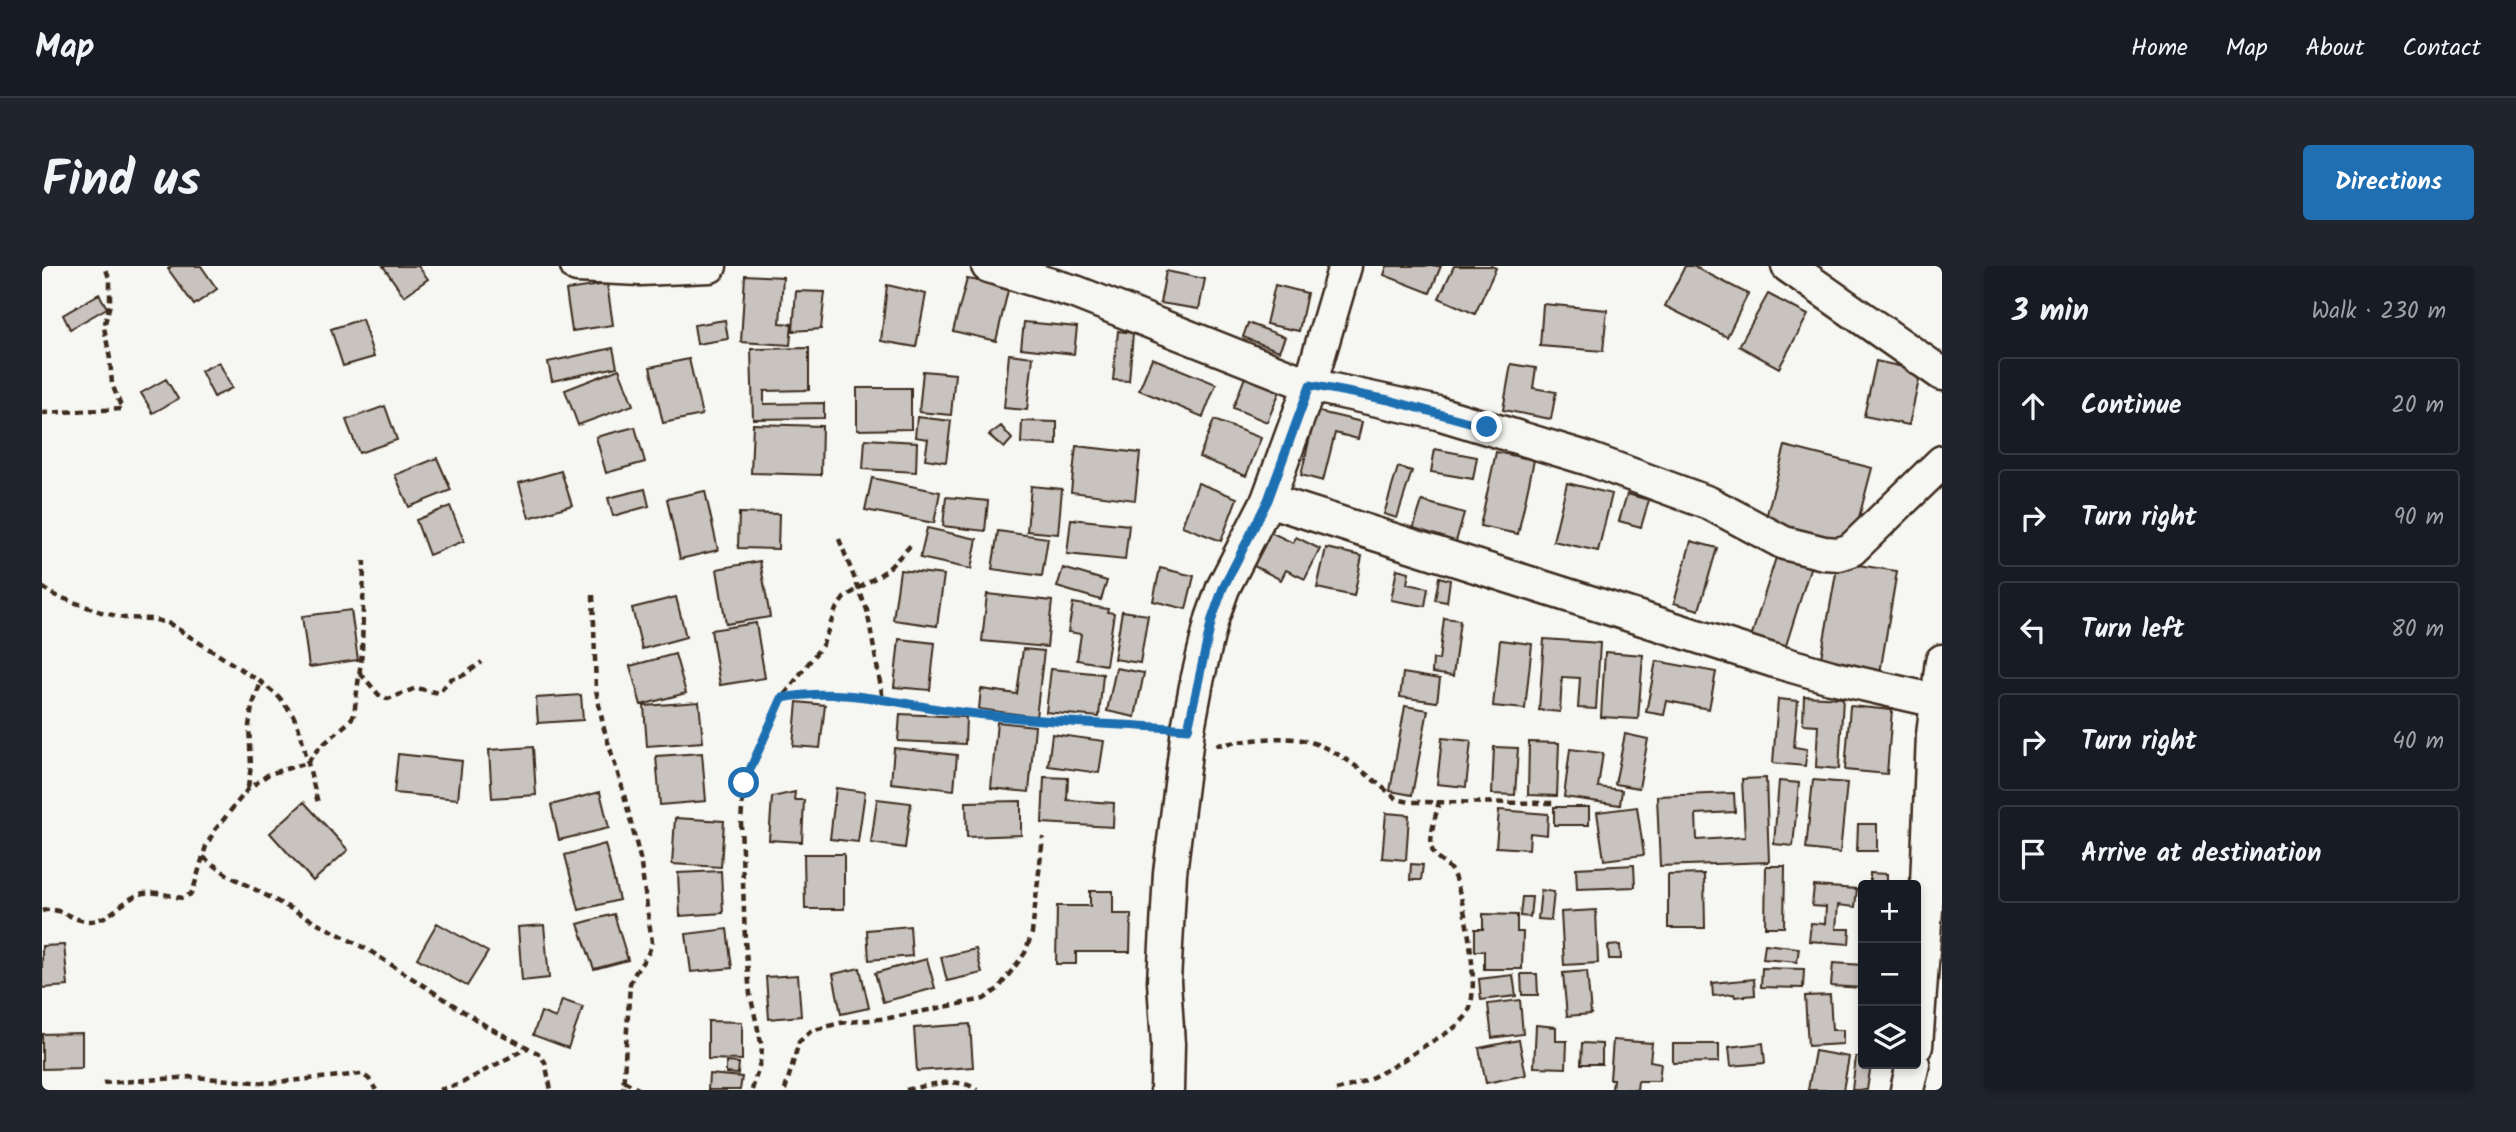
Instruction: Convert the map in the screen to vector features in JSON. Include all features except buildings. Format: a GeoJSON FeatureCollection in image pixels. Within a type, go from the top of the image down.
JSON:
{"type":"FeatureCollection","features":[{"type":"Feature","properties":{"kind":"street"},"geometry":{"type":"LineString","coordinates":[[577,266],[639,269],[710,266]]}},
{"type":"Feature","properties":{"kind":"street"},"geometry":{"type":"LineString","coordinates":[[988,266],[1075,292],[1310,385],[1438,413],[1586,458],[1709,503],[1784,543],[1824,553],[1839,554],[1851,550],[1942,462]]}},
{"type":"Feature","properties":{"kind":"street"},"geometry":{"type":"LineString","coordinates":[[1167,1090],[1168,1044],[1164,981],[1170,873],[1186,739],[1212,619],[1223,588],[1268,500],[1310,385],[1345,266]]}},
{"type":"Feature","properties":{"kind":"street"},"geometry":{"type":"LineString","coordinates":[[1788,266],[1942,374]]}},
{"type":"Feature","properties":{"kind":"street"},"geometry":{"type":"LineString","coordinates":[[1268,500],[1786,664],[1937,702]]}},
{"type":"Feature","properties":{"kind":"street"},"geometry":{"type":"LineString","coordinates":[[1919,1006],[1938,737],[1937,702],[1942,661]]}},
{"type":"Feature","properties":{"kind":"street"},"geometry":{"type":"LineString","coordinates":[[1907,1090],[1912,1069]]}},
{"type":"Feature","properties":{"kind":"path"},"geometry":{"type":"LineString","coordinates":[[42,413],[121,409],[112,384],[104,327],[110,304],[110,281],[104,266]]}},
{"type":"Feature","properties":{"kind":"path"},"geometry":{"type":"LineString","coordinates":[[839,539],[867,610],[883,699]]}},
{"type":"Feature","properties":{"kind":"path"},"geometry":{"type":"LineString","coordinates":[[752,1090],[762,1046],[750,994],[746,954],[741,862],[741,802],[744,783],[782,698],[822,644],[835,609],[844,598],[887,570],[913,543]]}},
{"type":"Feature","properties":{"kind":"path"},"geometry":{"type":"LineString","coordinates":[[42,911],[54,909],[77,919],[92,921],[102,919],[142,894],[188,897],[215,830],[248,789],[269,774],[307,763],[318,749],[349,722],[354,715],[360,673],[364,561]]}},
{"type":"Feature","properties":{"kind":"path"},"geometry":{"type":"LineString","coordinates":[[42,587],[54,595],[101,612],[170,624],[261,682],[279,697],[293,715],[300,731],[318,803]]}},
{"type":"Feature","properties":{"kind":"path"},"geometry":{"type":"LineString","coordinates":[[593,595],[596,690],[604,729],[640,858],[652,942],[630,984],[623,1090]]}},
{"type":"Feature","properties":{"kind":"path"},"geometry":{"type":"LineString","coordinates":[[360,673],[379,695],[388,699],[416,688],[439,693],[451,679],[464,675],[482,663]]}},
{"type":"Feature","properties":{"kind":"path"},"geometry":{"type":"LineString","coordinates":[[248,789],[251,766],[248,726],[251,707],[261,682]]}},
{"type":"Feature","properties":{"kind":"path"},"geometry":{"type":"LineString","coordinates":[[782,698],[822,692],[1186,739],[1299,739],[1332,751],[1398,799],[1418,803],[1553,803]]}},
{"type":"Feature","properties":{"kind":"path"},"geometry":{"type":"LineString","coordinates":[[1336,1090],[1378,1075],[1448,1033],[1466,1016],[1474,996],[1472,963],[1458,885],[1451,868],[1435,858],[1432,848],[1438,802]]}},
{"type":"Feature","properties":{"kind":"path"},"geometry":{"type":"LineString","coordinates":[[785,1090],[799,1042],[811,1031],[840,1023],[889,1018],[971,1002],[984,999],[998,989],[1025,953],[1032,933],[1043,837]]}},
{"type":"Feature","properties":{"kind":"path"},"geometry":{"type":"LineString","coordinates":[[203,857],[228,875],[370,951],[452,1006],[537,1053],[545,1062],[551,1090]]}},
{"type":"Feature","properties":{"kind":"path"},"geometry":{"type":"LineString","coordinates":[[439,1090],[458,1085],[528,1047]]}},
{"type":"Feature","properties":{"kind":"path"},"geometry":{"type":"LineString","coordinates":[[103,1083],[192,1077],[267,1083],[362,1074],[376,1090]]}},
{"type":"Feature","properties":{"kind":"path"},"geometry":{"type":"LineString","coordinates":[[624,1082],[640,1090]]}},
{"type":"Feature","properties":{"kind":"path"},"geometry":{"type":"LineString","coordinates":[[906,1090],[950,1082],[971,1085],[978,1090]]}},
{"type":"Feature","properties":{"kind":"route"},"geometry":{"type":"LineString","coordinates":[[744,783],[782,698],[802,694],[822,692],[859,695],[947,711],[996,716],[1188,729],[1212,619],[1223,588],[1268,500],[1310,385],[1389,400],[1487,427]]}}]}
